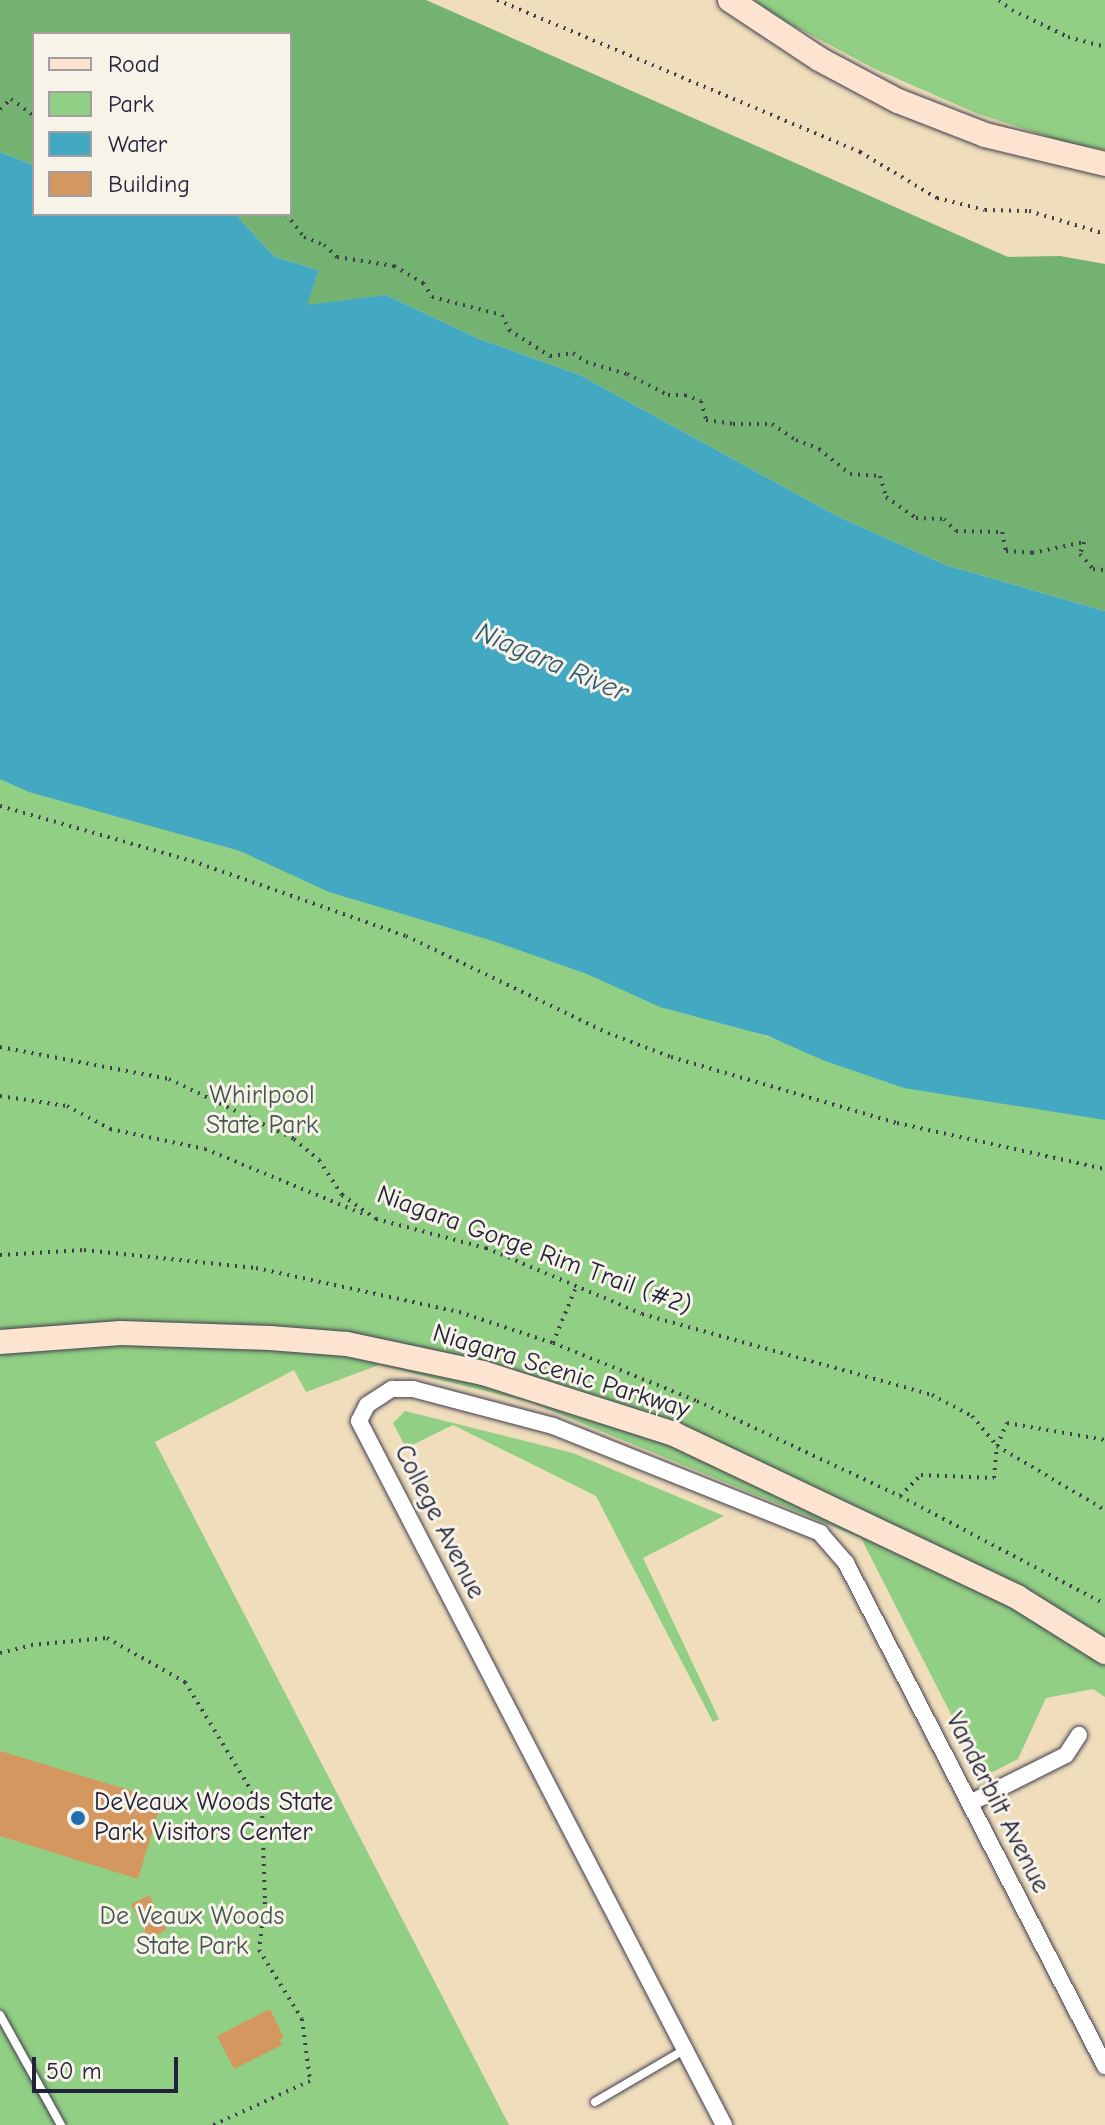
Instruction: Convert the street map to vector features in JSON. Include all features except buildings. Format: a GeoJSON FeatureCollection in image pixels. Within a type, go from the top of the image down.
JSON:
{"type":"FeatureCollection","features":[{"type":"Feature","properties":{"kind":"main road"},"geometry":{"type":"LineString","coordinates":[[730,0],[819,59],[898,101],[985,135],[1105,164]]}},
{"type":"Feature","properties":{"kind":"main road","name":"Niagara Scenic Parkway"},"geometry":{"type":"LineString","coordinates":[[0,1342],[121,1333],[270,1338],[347,1344],[483,1373],[688,1440],[1017,1597],[1105,1652]]}},
{"type":"Feature","properties":{"kind":"street","name":"College Avenue"},"geometry":{"type":"LineString","coordinates":[[724,2125],[359,1421],[367,1405],[392,1389],[413,1389],[553,1426],[736,1503],[820,1533],[846,1563]]}},
{"type":"Feature","properties":{"kind":"street","name":"Vanderbilt Avenue"},"geometry":{"type":"LineString","coordinates":[[846,1563],[1101,2048],[1105,2066]]}},
{"type":"Feature","properties":{"kind":"street"},"geometry":{"type":"LineString","coordinates":[[970,1803],[1066,1755],[1079,1735]]}},
{"type":"Feature","properties":{"kind":"lane"},"geometry":{"type":"LineString","coordinates":[[0,2015],[61,2125]]}},
{"type":"Feature","properties":{"kind":"lane"},"geometry":{"type":"LineString","coordinates":[[595,2102],[685,2049]]}},
{"type":"Feature","properties":{"kind":"path"},"geometry":{"type":"LineString","coordinates":[[497,0],[845,146],[937,198],[985,210],[1029,211],[1105,234]]}},
{"type":"Feature","properties":{"kind":"path"},"geometry":{"type":"LineString","coordinates":[[999,0],[1068,37],[1105,47]]}},
{"type":"Feature","properties":{"kind":"path"},"geometry":{"type":"LineString","coordinates":[[0,109],[11,99],[32,115]]}},
{"type":"Feature","properties":{"kind":"path"},"geometry":{"type":"LineString","coordinates":[[288,216],[304,237],[324,245],[337,257],[394,266],[423,283],[432,297],[502,315],[509,330],[550,356],[573,353],[586,362],[627,374],[668,395],[685,395],[701,401],[706,420],[772,424],[796,440],[819,449],[850,474],[880,476],[886,497],[916,518],[944,519],[956,531],[1002,532],[1006,551],[1032,553],[1084,542],[1080,554],[1093,569],[1105,570]]}},
{"type":"Feature","properties":{"kind":"path"},"geometry":{"type":"LineString","coordinates":[[0,806],[192,861],[406,936],[608,1033],[671,1057],[897,1123],[1059,1156],[1105,1169]]}},
{"type":"Feature","properties":{"kind":"path","name":"Niagara Gorge Rim Trail (#2)"},"geometry":{"type":"LineString","coordinates":[[0,1047],[169,1079],[294,1139],[319,1160],[342,1195],[376,1219],[486,1248],[642,1314],[932,1395],[972,1416],[997,1446],[1105,1510]]}},
{"type":"Feature","properties":{"kind":"path"},"geometry":{"type":"LineString","coordinates":[[0,1096],[67,1106],[110,1129],[205,1149],[376,1219]]}},
{"type":"Feature","properties":{"kind":"path"},"geometry":{"type":"LineString","coordinates":[[553,1343],[576,1287]]}},
{"type":"Feature","properties":{"kind":"path"},"geometry":{"type":"LineString","coordinates":[[900,1496],[921,1475],[994,1478],[997,1446],[1007,1423],[1105,1440]]}},
{"type":"Feature","properties":{"kind":"path"},"geometry":{"type":"LineString","coordinates":[[0,1653],[31,1645],[107,1638],[185,1682],[262,1808],[265,1902],[259,1950],[302,2019],[310,2081],[213,2125]]}},
{"type":"Feature","properties":{"kind":"green space"},"geometry":{"type":"Polygon","coordinates":[[[0,0],[426,0],[1008,257],[1060,256],[1105,264],[1105,611],[946,565],[837,516],[580,375],[477,338],[386,295],[306,306],[319,270],[275,257],[237,216],[292,216],[292,32],[32,32],[32,164],[0,152],[0,0]]]}},
{"type":"Feature","properties":{"kind":"green space"},"geometry":{"type":"Polygon","coordinates":[[[754,0],[1105,0],[1105,150],[1065,142],[978,114],[875,69],[779,18],[754,0]]]}},
{"type":"Feature","properties":{"kind":"green space","name":"Whirlpool State Park"},"geometry":{"type":"Polygon","coordinates":[[[0,771],[174,802],[680,1007],[889,1078],[1105,1108],[1105,1697],[1093,1689],[1046,1698],[1018,1759],[983,1777],[861,1538],[530,1402],[379,1365],[306,1392],[294,1370],[155,1442],[509,2125],[0,2125],[0,771]]]}},
{"type":"Feature","properties":{"kind":"green space"},"geometry":{"type":"Polygon","coordinates":[[[405,1411],[573,1453],[724,1516],[643,1558],[719,1719],[713,1722],[596,1496],[453,1425],[406,1448],[393,1423],[405,1411]]]}},
{"type":"Feature","properties":{"kind":"water","name":"Niagara River"},"geometry":{"type":"Polygon","coordinates":[[[0,152],[32,164],[32,216],[237,216],[275,257],[319,270],[307,305],[386,295],[477,338],[580,375],[837,516],[946,565],[1105,611],[1105,1120],[904,1088],[825,1061],[768,1036],[660,1007],[587,974],[493,941],[329,892],[240,851],[29,792],[0,779],[0,152]]]}},
{"type":"Feature","properties":{"kind":"place","name":"DeVeaux Woods State Park Visitors Center"},"geometry":{"type":"Point","coordinates":[78,1818]}},
{"type":"Feature","properties":{"kind":"park label","name":"De Veaux Woods State Park"},"geometry":{"type":"Point","coordinates":[192,1932]}}]}
